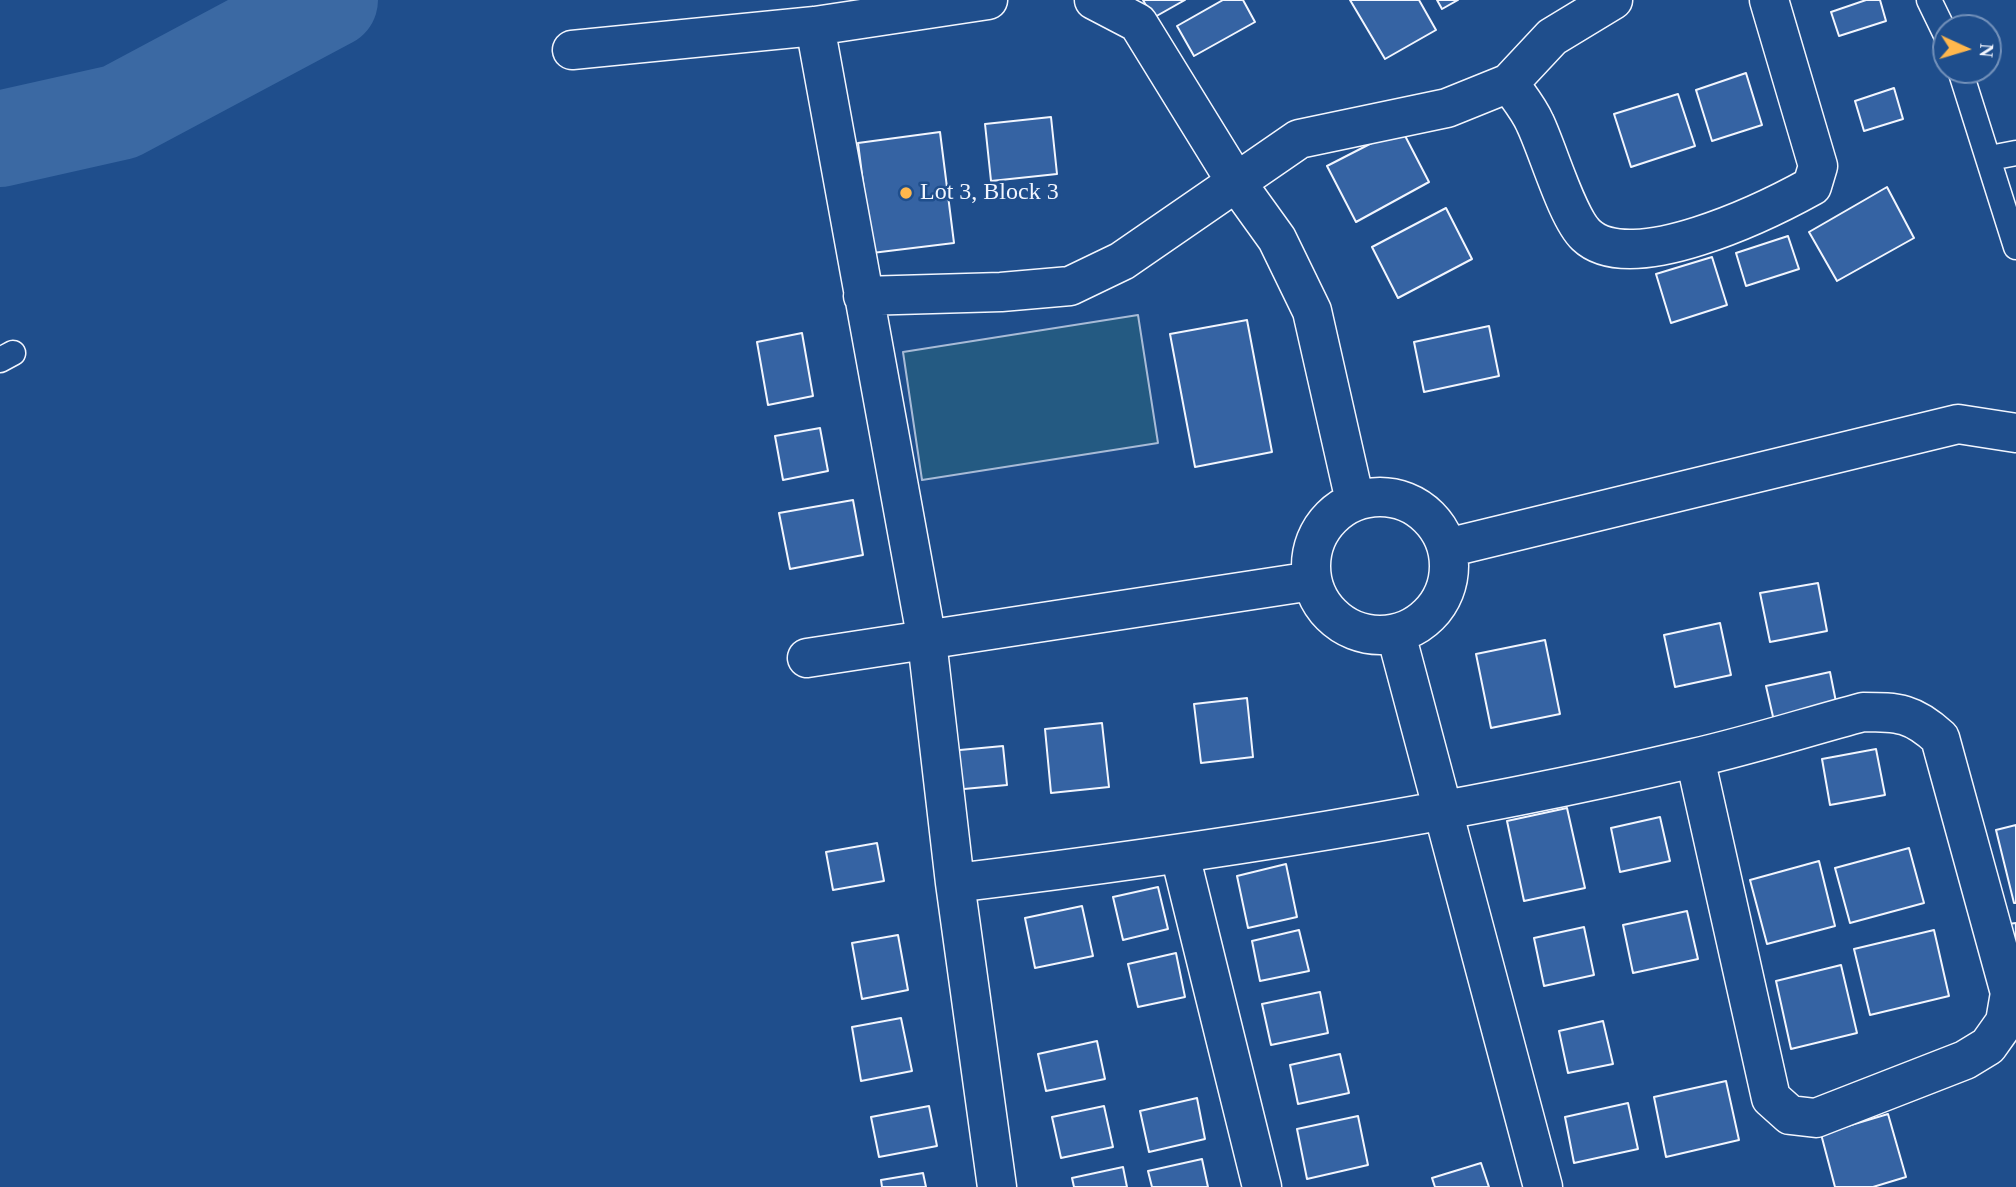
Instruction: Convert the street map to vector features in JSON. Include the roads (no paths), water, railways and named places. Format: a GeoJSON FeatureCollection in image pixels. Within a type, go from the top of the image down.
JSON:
{"type":"FeatureCollection","features":[{"type":"Feature","properties":{"kind":"street"},"geometry":{"type":"LineString","coordinates":[[572,50],[815,26],[988,0]]}},
{"type":"Feature","properties":{"kind":"street"},"geometry":{"type":"LineString","coordinates":[[1094,0],[1138,23],[1236,182],[1277,239],[1312,311],[1355,501]]}},
{"type":"Feature","properties":{"kind":"street"},"geometry":{"type":"LineString","coordinates":[[863,296],[1001,292],[1070,286],[1122,261],[1299,139],[1447,108],[1509,83],[1552,37],[1613,0]]}},
{"type":"Feature","properties":{"kind":"street"},"geometry":{"type":"LineString","coordinates":[[1509,83],[1534,121],[1573,214],[1586,235],[1607,247],[1629,251],[1695,237],[1769,210],[1812,187],[1818,166],[1769,0]]}},
{"type":"Feature","properties":{"kind":"street"},"geometry":{"type":"LineString","coordinates":[[815,26],[927,641],[955,883],[997,1187]]}},
{"type":"Feature","properties":{"kind":"street"},"geometry":{"type":"LineString","coordinates":[[1447,548],[1958,424],[2016,433]]}},
{"type":"Feature","properties":{"kind":"street"},"geometry":{"type":"LineString","coordinates":[[1381,496],[1411,504],[1420,509],[1437,527],[1447,548],[1450,573],[1437,607],[1419,624],[1396,634],[1365,634],[1344,626],[1327,611],[1312,581],[1311,555],[1320,532],[1336,512],[1355,501],[1381,496]]}},
{"type":"Feature","properties":{"kind":"street"},"geometry":{"type":"LineString","coordinates":[[807,658],[1312,581]]}},
{"type":"Feature","properties":{"kind":"street"},"geometry":{"type":"LineString","coordinates":[[1396,634],[1542,1187]]}},
{"type":"Feature","properties":{"kind":"street"},"geometry":{"type":"LineString","coordinates":[[955,883],[1180,855],[1442,809],[1695,758],[1863,712],[1888,712],[1920,720],[1940,738],[2010,993],[2005,1022],[1988,1046],[1965,1060],[1816,1118],[1790,1115],[1771,1098],[1695,758]]}},
{"type":"Feature","properties":{"kind":"street"},"geometry":{"type":"LineString","coordinates":[[1180,855],[1262,1187]]}},
{"type":"Feature","properties":{"kind":"lane"},"geometry":{"type":"LineString","coordinates":[[1965,84],[2016,247]]}},
{"type":"Feature","properties":{"kind":"lane"},"geometry":{"type":"LineString","coordinates":[[1990,158],[2016,153]]}},
{"type":"Feature","properties":{"kind":"waterway"},"geometry":{"type":"LineString","coordinates":[[0,139],[120,112],[330,0]]}},
{"type":"Feature","properties":{"kind":"place","name":"Lot 3, Block 3"},"geometry":{"type":"Point","coordinates":[906,193]}}]}
